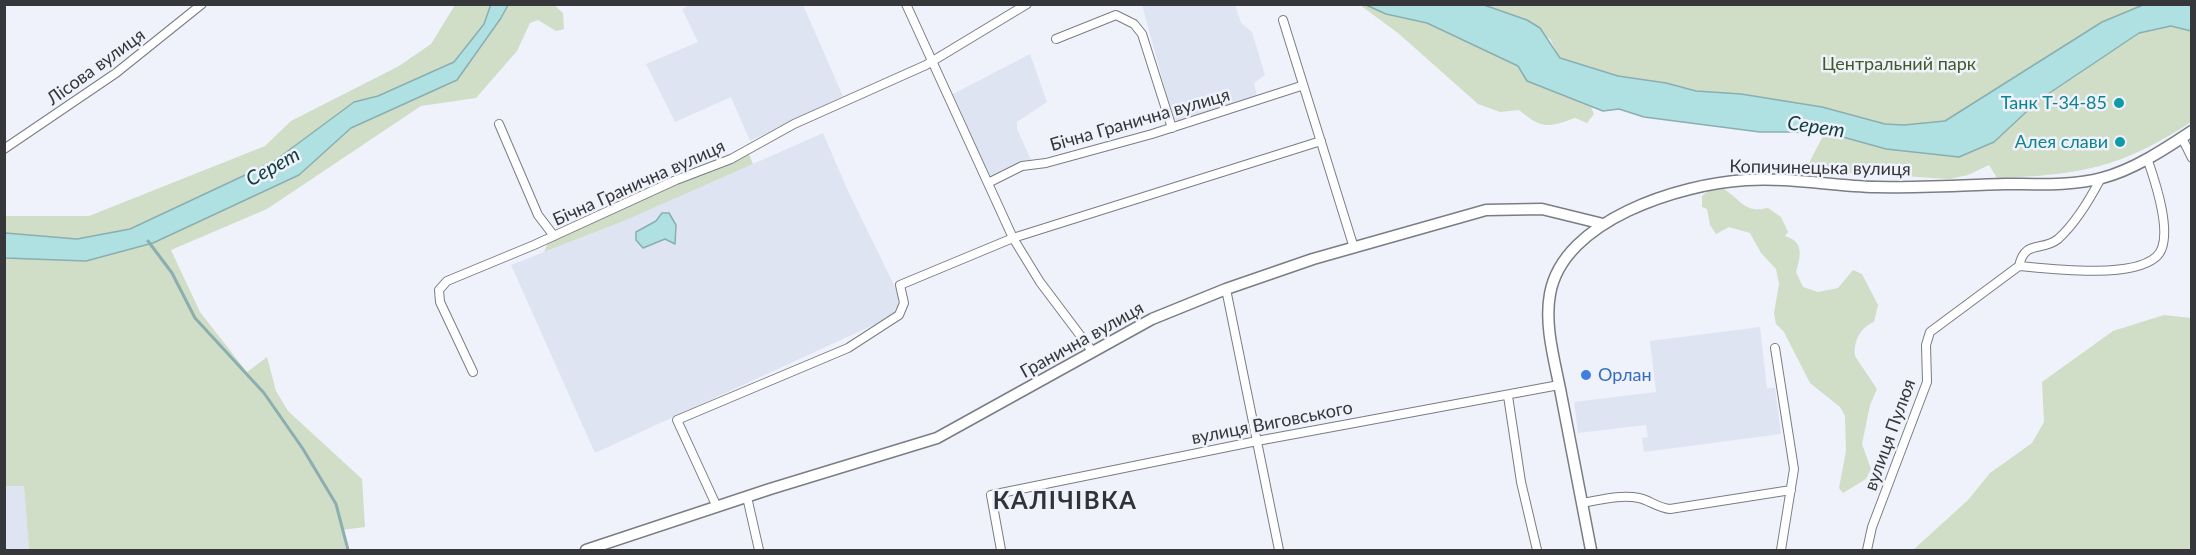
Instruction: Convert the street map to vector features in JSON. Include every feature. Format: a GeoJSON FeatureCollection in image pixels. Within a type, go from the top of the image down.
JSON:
{"type":"FeatureCollection","features":[{"type":"Feature","properties":{"kind":"street","name":"Лісова вулиця"},"geometry":{"type":"LineString","coordinates":[[4,149],[116,73],[202,4]]}},
{"type":"Feature","properties":{"kind":"street"},"geometry":{"type":"LineString","coordinates":[[906,4],[1013,238],[1041,282],[1092,351]]}},
{"type":"Feature","properties":{"kind":"street","name":"Бічна Гранична вулиця"},"geometry":{"type":"LineString","coordinates":[[473,372],[441,306],[439,293],[441,287],[454,277],[555,236],[676,180],[731,159],[794,124],[932,62],[1027,4]]}},
{"type":"Feature","properties":{"kind":"street"},"geometry":{"type":"LineString","coordinates":[[1056,39],[1116,15],[1134,24],[1144,39],[1172,128]]}},
{"type":"Feature","properties":{"kind":"street"},"geometry":{"type":"LineString","coordinates":[[1283,20],[1301,86],[1354,248]]}},
{"type":"Feature","properties":{"kind":"street","name":"Бічна Гранична вулиця"},"geometry":{"type":"LineString","coordinates":[[988,183],[1022,166],[1046,163],[1172,128],[1301,86]]}},
{"type":"Feature","properties":{"kind":"street"},"geometry":{"type":"LineString","coordinates":[[499,124],[538,215],[555,236]]}},
{"type":"Feature","properties":{"kind":"street"},"geometry":{"type":"LineString","coordinates":[[2187,134],[2192,158]]}},
{"type":"Feature","properties":{"kind":"street","name":"Копичинецька вулиця"},"geometry":{"type":"LineString","coordinates":[[1591,550],[1550,325],[1551,287],[1557,269],[1572,247],[1603,224],[1629,211],[1677,194],[1733,181],[1760,179],[1876,187],[2032,184],[2102,178],[2147,158],[2187,134]]}},
{"type":"Feature","properties":{"kind":"street"},"geometry":{"type":"LineString","coordinates":[[717,507],[676,420],[841,352],[899,315],[904,303],[900,285],[1013,238],[1320,141]]}},
{"type":"Feature","properties":{"kind":"street"},"geometry":{"type":"LineString","coordinates":[[2019,266],[2103,271],[2132,266],[2156,257],[2162,244],[2163,219],[2161,200],[2147,158]]}},
{"type":"Feature","properties":{"kind":"street","name":"вулиця Пулюя"},"geometry":{"type":"LineString","coordinates":[[1867,550],[1872,527],[1926,382],[1926,345],[1930,332],[2019,266],[2021,256],[2027,250],[2054,242],[2061,236],[2083,209],[2102,178]]}},
{"type":"Feature","properties":{"kind":"street","name":"Гранична вулиця"},"geometry":{"type":"LineString","coordinates":[[586,550],[937,438],[1152,319],[1226,289],[1456,216],[1501,208],[1542,209],[1603,224]]}},
{"type":"Feature","properties":{"kind":"street"},"geometry":{"type":"LineString","coordinates":[[1226,289],[1279,550]]}},
{"type":"Feature","properties":{"kind":"street"},"geometry":{"type":"LineString","coordinates":[[1775,348],[1794,469],[1781,550]]}},
{"type":"Feature","properties":{"kind":"street","name":"вулиця Виговського"},"geometry":{"type":"LineString","coordinates":[[1001,550],[991,495],[1257,441],[1560,385]]}},
{"type":"Feature","properties":{"kind":"street"},"geometry":{"type":"LineString","coordinates":[[1508,396],[1521,482],[1537,550]]}},
{"type":"Feature","properties":{"kind":"street"},"geometry":{"type":"LineString","coordinates":[[1582,503],[1622,497],[1641,498],[1653,505],[1670,510],[1791,490]]}},
{"type":"Feature","properties":{"kind":"street"},"geometry":{"type":"LineString","coordinates":[[747,497],[759,550]]}},
{"type":"Feature","properties":{"kind":"shaded area"},"geometry":{"type":"Polygon","coordinates":[[[693,4],[803,5],[843,96],[750,141],[731,97],[675,122],[646,64],[698,42],[682,9],[693,4]]]}},
{"type":"Feature","properties":{"kind":"shaded area"},"geometry":{"type":"Polygon","coordinates":[[[1142,5],[1235,5],[1241,23],[1252,32],[1265,75],[1254,83],[1257,97],[1178,121],[1173,118],[1142,5]]]}},
{"type":"Feature","properties":{"kind":"shaded area"},"geometry":{"type":"Polygon","coordinates":[[[1030,54],[1047,102],[1017,122],[1017,129],[1032,162],[1018,164],[990,178],[953,94],[1030,54]]]}},
{"type":"Feature","properties":{"kind":"shaded area"},"geometry":{"type":"Polygon","coordinates":[[[823,133],[848,191],[899,295],[898,310],[893,316],[595,453],[511,265],[624,221],[823,133]]]}},
{"type":"Feature","properties":{"kind":"shaded area"},"geometry":{"type":"Polygon","coordinates":[[[1760,327],[1767,388],[1775,388],[1781,434],[1644,452],[1642,438],[1648,437],[1646,425],[1578,433],[1574,402],[1656,392],[1650,341],[1760,327]]]}},
{"type":"Feature","properties":{"kind":"shaded area"},"geometry":{"type":"Polygon","coordinates":[[[24,485],[29,550],[5,550],[5,486],[24,485]]]}},
{"type":"Feature","properties":{"kind":"green space"},"geometry":{"type":"Polygon","coordinates":[[[455,5],[491,5],[484,24],[454,62],[378,96],[354,102],[273,162],[130,229],[77,239],[5,233],[4,216],[89,216],[265,146],[291,121],[399,66],[431,44],[455,5]]]}},
{"type":"Feature","properties":{"kind":"green space"},"geometry":{"type":"Polygon","coordinates":[[[508,5],[554,5],[563,13],[564,29],[556,31],[538,20],[530,23],[517,51],[476,98],[421,106],[267,209],[171,250],[200,312],[247,372],[267,357],[276,391],[288,411],[362,479],[365,527],[342,530],[346,550],[29,550],[24,486],[5,486],[5,258],[85,261],[153,243],[299,175],[351,128],[457,80],[508,5]]]}},
{"type":"Feature","properties":{"kind":"green space"},"geometry":{"type":"Polygon","coordinates":[[[1360,5],[1366,5],[1386,14],[1427,23],[1518,66],[1527,81],[1591,107],[1594,114],[1587,123],[1575,118],[1558,124],[1545,125],[1539,124],[1519,110],[1500,112],[1478,104],[1398,33],[1360,5]]]}},
{"type":"Feature","properties":{"kind":"green space","name":"Центральний парк"},"geometry":{"type":"Polygon","coordinates":[[[1484,5],[2143,5],[2102,22],[1945,121],[1904,125],[1885,124],[1822,107],[1741,94],[1696,91],[1666,83],[1618,76],[1560,58],[1550,39],[1484,5]]]}},
{"type":"Feature","properties":{"kind":"green space"},"geometry":{"type":"Polygon","coordinates":[[[2171,26],[2191,31],[2191,122],[2143,150],[2121,159],[2076,171],[1997,178],[1989,165],[1968,175],[1950,179],[1837,172],[1807,167],[1825,132],[1886,149],[1994,142],[2039,100],[2139,33],[2171,26]]]}},
{"type":"Feature","properties":{"kind":"green space"},"geometry":{"type":"Polygon","coordinates":[[[748,152],[753,164],[624,221],[544,252],[549,241],[748,152]]]}},
{"type":"Feature","properties":{"kind":"green space"},"geometry":{"type":"Polygon","coordinates":[[[1722,188],[1748,207],[1768,208],[1781,217],[1788,232],[1785,236],[1795,242],[1800,250],[1796,272],[1803,287],[1818,292],[1838,288],[1853,270],[1862,274],[1878,305],[1874,322],[1862,331],[1855,350],[1855,356],[1877,389],[1870,405],[1862,444],[1871,469],[1866,479],[1843,493],[1839,488],[1846,451],[1845,416],[1840,407],[1810,383],[1784,332],[1776,324],[1774,313],[1779,284],[1776,269],[1761,253],[1750,233],[1729,227],[1716,234],[1710,225],[1707,209],[1702,207],[1702,196],[1711,189],[1722,188]]]}},
{"type":"Feature","properties":{"kind":"green space"},"geometry":{"type":"Polygon","coordinates":[[[2164,315],[2191,318],[2191,550],[1913,550],[1968,500],[1990,473],[2032,443],[2044,422],[2042,382],[2113,331],[2164,315]]]}},
{"type":"Feature","properties":{"kind":"water","name":"Серет"},"geometry":{"type":"Polygon","coordinates":[[[491,4],[508,5],[457,80],[351,128],[299,175],[153,243],[86,261],[5,258],[5,233],[77,239],[130,229],[273,162],[354,102],[378,96],[454,62],[484,24],[491,4]]]}},
{"type":"Feature","properties":{"kind":"water","name":"Серет"},"geometry":{"type":"Polygon","coordinates":[[[2187,4],[2191,6],[2191,31],[2171,26],[2139,33],[2039,100],[1994,142],[1959,157],[1886,149],[1825,132],[1760,132],[1644,117],[1619,109],[1603,111],[1527,81],[1518,66],[1427,23],[1386,14],[1366,5],[1484,5],[1527,20],[1540,28],[1560,58],[1618,76],[1666,83],[1696,91],[1741,94],[1822,107],[1885,124],[1904,125],[1945,121],[2102,22],[2143,5],[2187,4]]]}},
{"type":"Feature","properties":{"kind":"water"},"geometry":{"type":"Polygon","coordinates":[[[662,213],[669,213],[676,225],[675,244],[665,239],[643,248],[636,240],[636,232],[656,221],[662,213]]]}},
{"type":"Feature","properties":{"kind":"waterway"},"geometry":{"type":"LineString","coordinates":[[148,241],[172,273],[195,318],[264,393],[303,449],[336,504],[348,550]]}},
{"type":"Feature","properties":{"kind":"place","name":"Танк Т-34-85"},"geometry":{"type":"Point","coordinates":[2119,103]}},
{"type":"Feature","properties":{"kind":"place","name":"Алея слави"},"geometry":{"type":"Point","coordinates":[2120,142]}},
{"type":"Feature","properties":{"kind":"place","name":"Орлан"},"geometry":{"type":"Point","coordinates":[1586,375]}},
{"type":"Feature","properties":{"kind":"district","name":"КАЛІЧІВКА"},"geometry":{"type":"Point","coordinates":[1065,501]}}]}
